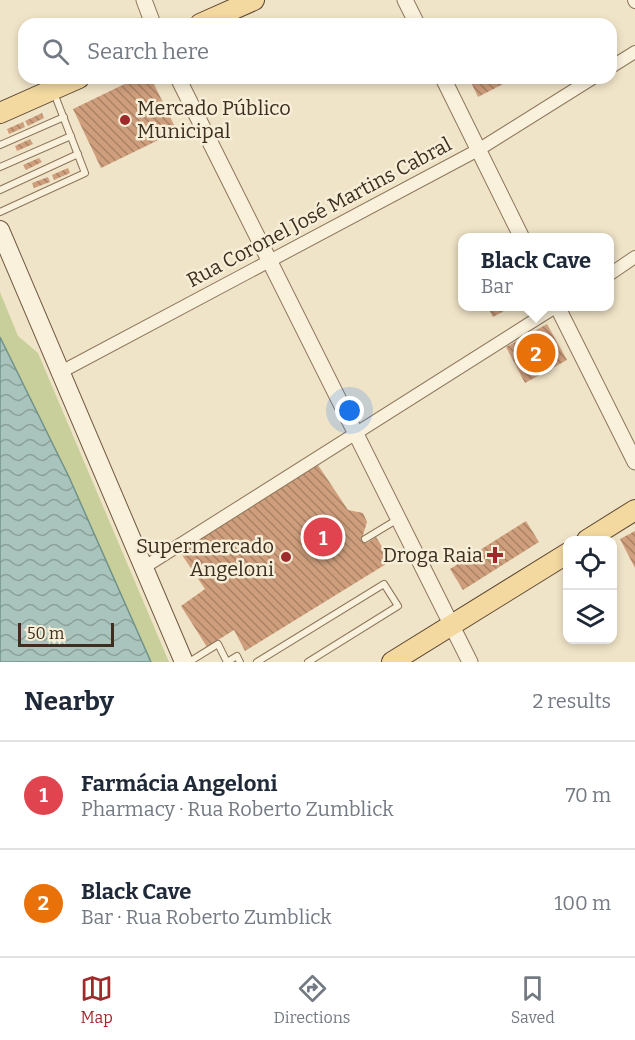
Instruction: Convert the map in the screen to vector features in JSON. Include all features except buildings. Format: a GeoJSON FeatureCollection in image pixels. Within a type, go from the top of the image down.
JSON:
{"type":"FeatureCollection","features":[{"type":"Feature","properties":{"kind":"main road"},"geometry":{"type":"LineString","coordinates":[[214,18],[254,0]]}},
{"type":"Feature","properties":{"kind":"main road"},"geometry":{"type":"LineString","coordinates":[[0,113],[66,84]]}},
{"type":"Feature","properties":{"kind":"main road"},"geometry":{"type":"LineString","coordinates":[[0,230],[184,662]]}},
{"type":"Feature","properties":{"kind":"main road"},"geometry":{"type":"LineString","coordinates":[[593,536],[635,510]]}},
{"type":"Feature","properties":{"kind":"main road"},"geometry":{"type":"LineString","coordinates":[[392,662],[563,555]]}},
{"type":"Feature","properties":{"kind":"street"},"geometry":{"type":"LineString","coordinates":[[144,0],[151,18]]}},
{"type":"Feature","properties":{"kind":"street"},"geometry":{"type":"LineString","coordinates":[[405,0],[414,18]]}},
{"type":"Feature","properties":{"kind":"street"},"geometry":{"type":"LineString","coordinates":[[617,63],[635,52]]}},
{"type":"Feature","properties":{"kind":"street"},"geometry":{"type":"LineString","coordinates":[[181,84],[470,662]]}},
{"type":"Feature","properties":{"kind":"street"},"geometry":{"type":"LineString","coordinates":[[446,84],[520,233]]}},
{"type":"Feature","properties":{"kind":"street","name":"Rua Coronel José Martins Cabral"},"geometry":{"type":"LineString","coordinates":[[59,373],[478,150],[583,84]]}},
{"type":"Feature","properties":{"kind":"street"},"geometry":{"type":"LineString","coordinates":[[614,271],[635,258]]}},
{"type":"Feature","properties":{"kind":"street"},"geometry":{"type":"LineString","coordinates":[[143,568],[551,311]]}},
{"type":"Feature","properties":{"kind":"street"},"geometry":{"type":"LineString","coordinates":[[559,311],[635,462]]}},
{"type":"Feature","properties":{"kind":"lane"},"geometry":{"type":"LineString","coordinates":[[0,212],[85,173],[53,90]]}},
{"type":"Feature","properties":{"kind":"lane"},"geometry":{"type":"LineString","coordinates":[[0,145],[64,117]]}},
{"type":"Feature","properties":{"kind":"lane"},"geometry":{"type":"LineString","coordinates":[[0,167],[71,136]]}},
{"type":"Feature","properties":{"kind":"lane"},"geometry":{"type":"LineString","coordinates":[[0,190],[78,154]]}},
{"type":"Feature","properties":{"kind":"lane"},"geometry":{"type":"LineString","coordinates":[[365,538],[398,518]]}},
{"type":"Feature","properties":{"kind":"lane"},"geometry":{"type":"LineString","coordinates":[[257,662],[384,584],[398,606],[311,661]]}},
{"type":"Feature","properties":{"kind":"lane"},"geometry":{"type":"LineString","coordinates":[[189,662],[218,644],[227,662],[237,656],[240,662]]}},
{"type":"Feature","properties":{"kind":"green space"},"geometry":{"type":"Polygon","coordinates":[[[0,292],[18,336],[38,353],[169,662],[151,662],[69,477],[0,337],[0,292]]]}},
{"type":"Feature","properties":{"kind":"water"},"geometry":{"type":"Polygon","coordinates":[[[0,337],[69,477],[151,662],[0,662],[0,337]]]}},
{"type":"Feature","properties":{"kind":"place","name":"Mercado Público Municipal"},"geometry":{"type":"Point","coordinates":[125,120]}},
{"type":"Feature","properties":{"kind":"place","name":"Black Cave"},"geometry":{"type":"Point","coordinates":[536,353]}},
{"type":"Feature","properties":{"kind":"place","name":"Farmácia Angeloni"},"geometry":{"type":"Point","coordinates":[323,537]}},
{"type":"Feature","properties":{"kind":"place","name":"Droga Raia"},"geometry":{"type":"Point","coordinates":[495,555]}},
{"type":"Feature","properties":{"kind":"place","name":"Supermercado Angeloni"},"geometry":{"type":"Point","coordinates":[286,557]}}]}
